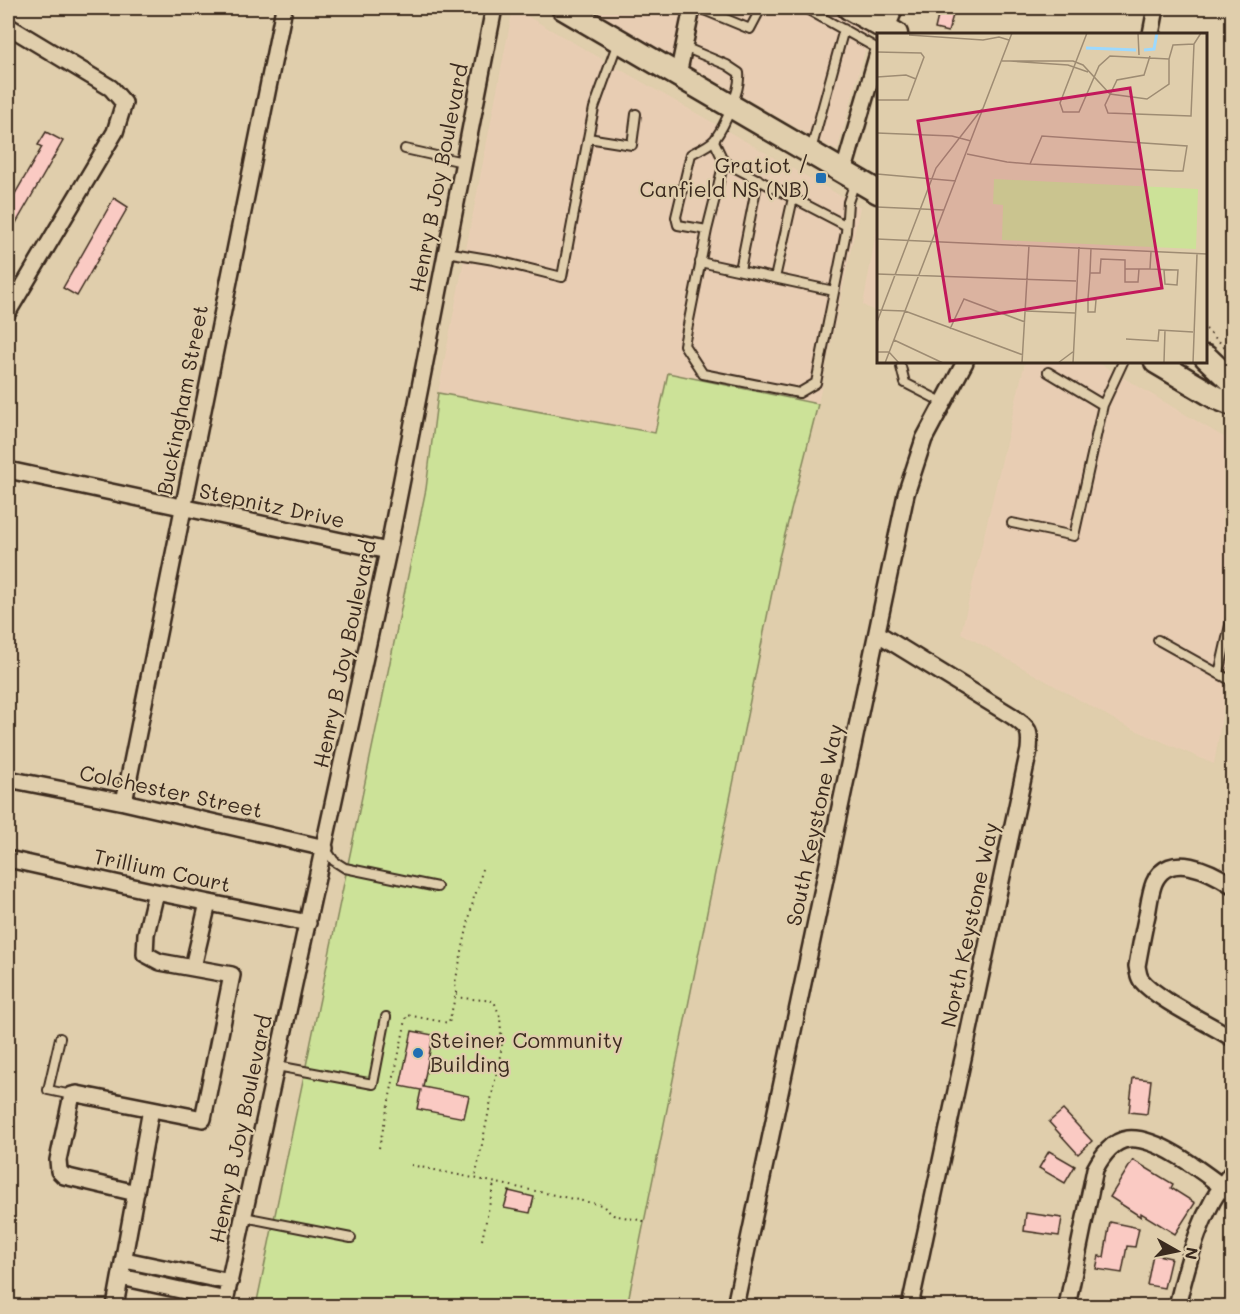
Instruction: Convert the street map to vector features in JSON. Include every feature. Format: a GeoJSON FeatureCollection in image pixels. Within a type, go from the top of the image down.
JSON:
{"type":"FeatureCollection","features":[{"type":"Feature","properties":{"kind":"main road"},"geometry":{"type":"LineString","coordinates":[[563,8],[877,191]]}},
{"type":"Feature","properties":{"kind":"main road"},"geometry":{"type":"LineString","coordinates":[[849,8],[877,33]]}},
{"type":"Feature","properties":{"kind":"main road"},"geometry":{"type":"LineString","coordinates":[[1207,358],[1233,382]]}},
{"type":"Feature","properties":{"kind":"main road"},"geometry":{"type":"LineString","coordinates":[[1158,363],[1217,398],[1233,404]]}},
{"type":"Feature","properties":{"kind":"street","name":"Buckingham Street"},"geometry":{"type":"LineString","coordinates":[[124,802],[284,8]]}},
{"type":"Feature","properties":{"kind":"street","name":"Henry B Joy Boulevard"},"geometry":{"type":"LineString","coordinates":[[225,1303],[388,551],[494,8]]}},
{"type":"Feature","properties":{"kind":"street"},"geometry":{"type":"LineString","coordinates":[[678,75],[692,8]]}},
{"type":"Feature","properties":{"kind":"street"},"geometry":{"type":"LineString","coordinates":[[887,33],[895,8]]}},
{"type":"Feature","properties":{"kind":"street"},"geometry":{"type":"LineString","coordinates":[[1150,33],[1156,8]]}},
{"type":"Feature","properties":{"kind":"street"},"geometry":{"type":"LineString","coordinates":[[8,26],[111,88],[124,103],[115,132],[8,312]]}},
{"type":"Feature","properties":{"kind":"street"},"geometry":{"type":"LineString","coordinates":[[850,174],[877,71]]}},
{"type":"Feature","properties":{"kind":"street","name":"South Keystone Way"},"geometry":{"type":"LineString","coordinates":[[735,1306],[912,473],[924,439],[964,363]]}},
{"type":"Feature","properties":{"kind":"street","name":"Stepnitz Drive"},"geometry":{"type":"LineString","coordinates":[[8,470],[388,551]]}},
{"type":"Feature","properties":{"kind":"street","name":"North Keystone Way"},"geometry":{"type":"LineString","coordinates":[[877,633],[1012,716],[1027,728],[1030,735],[1027,761],[910,1306]]}},
{"type":"Feature","properties":{"kind":"street","name":"Colchester Street"},"geometry":{"type":"LineString","coordinates":[[8,779],[124,802],[325,848]]}},
{"type":"Feature","properties":{"kind":"street","name":"Trillium Court"},"geometry":{"type":"LineString","coordinates":[[8,859],[308,923]]}},
{"type":"Feature","properties":{"kind":"street"},"geometry":{"type":"LineString","coordinates":[[1233,885],[1216,875],[1195,868],[1177,866],[1163,871],[1154,883],[1151,893],[1137,966],[1138,975],[1142,981],[1155,992],[1233,1038]]}},
{"type":"Feature","properties":{"kind":"street"},"geometry":{"type":"LineString","coordinates":[[136,1193],[64,1176],[59,1171],[58,1160],[72,1095],[203,1119],[232,975],[160,962],[145,954],[146,934],[156,892]]}},
{"type":"Feature","properties":{"kind":"street"},"geometry":{"type":"LineString","coordinates":[[193,967],[208,903]]}},
{"type":"Feature","properties":{"kind":"street"},"geometry":{"type":"LineString","coordinates":[[116,1306],[151,1109]]}},
{"type":"Feature","properties":{"kind":"street"},"geometry":{"type":"LineString","coordinates":[[1067,1306],[1095,1169],[1106,1152],[1118,1142],[1137,1139],[1156,1145],[1227,1190]]}},
{"type":"Feature","properties":{"kind":"street"},"geometry":{"type":"LineString","coordinates":[[1177,1306],[1198,1230],[1227,1190],[1233,1172]]}},
{"type":"Feature","properties":{"kind":"street"},"geometry":{"type":"LineString","coordinates":[[125,1260],[230,1282]]}},
{"type":"Feature","properties":{"kind":"street"},"geometry":{"type":"LineString","coordinates":[[121,1277],[225,1303]]}},
{"type":"Feature","properties":{"kind":"lane"},"geometry":{"type":"LineString","coordinates":[[699,8],[750,29],[761,8]]}},
{"type":"Feature","properties":{"kind":"lane"},"geometry":{"type":"LineString","coordinates":[[805,8],[844,29],[877,38]]}},
{"type":"Feature","properties":{"kind":"lane"},"geometry":{"type":"LineString","coordinates":[[810,151],[844,29]]}},
{"type":"Feature","properties":{"kind":"lane"},"geometry":{"type":"LineString","coordinates":[[446,252],[494,260],[562,277],[594,108],[618,40]]}},
{"type":"Feature","properties":{"kind":"lane"},"geometry":{"type":"LineString","coordinates":[[684,48],[727,65],[739,73],[740,81],[732,106],[714,141],[691,154],[676,217],[678,225],[707,230]]}},
{"type":"Feature","properties":{"kind":"lane"},"geometry":{"type":"LineString","coordinates":[[588,138],[632,145],[636,114]]}},
{"type":"Feature","properties":{"kind":"lane"},"geometry":{"type":"LineString","coordinates":[[714,141],[724,162],[845,225]]}},
{"type":"Feature","properties":{"kind":"lane"},"geometry":{"type":"LineString","coordinates":[[405,149],[463,162]]}},
{"type":"Feature","properties":{"kind":"lane"},"geometry":{"type":"LineString","coordinates":[[724,162],[700,262],[684,345],[703,374],[799,393],[816,383],[846,232],[850,174]]}},
{"type":"Feature","properties":{"kind":"lane"},"geometry":{"type":"LineString","coordinates":[[740,270],[758,179]]}},
{"type":"Feature","properties":{"kind":"lane"},"geometry":{"type":"LineString","coordinates":[[775,278],[793,198]]}},
{"type":"Feature","properties":{"kind":"lane"},"geometry":{"type":"LineString","coordinates":[[700,262],[834,291]]}},
{"type":"Feature","properties":{"kind":"lane"},"geometry":{"type":"LineString","coordinates":[[1012,523],[1074,536],[1103,405],[1123,363]]}},
{"type":"Feature","properties":{"kind":"lane"},"geometry":{"type":"LineString","coordinates":[[901,367],[905,382],[944,403]]}},
{"type":"Feature","properties":{"kind":"lane"},"geometry":{"type":"LineString","coordinates":[[1048,372],[1103,405]]}},
{"type":"Feature","properties":{"kind":"lane"},"geometry":{"type":"LineString","coordinates":[[1219,674],[1233,616]]}},
{"type":"Feature","properties":{"kind":"lane"},"geometry":{"type":"LineString","coordinates":[[1158,640],[1233,681]]}},
{"type":"Feature","properties":{"kind":"lane"},"geometry":{"type":"LineString","coordinates":[[325,848],[334,861],[345,868],[438,887]]}},
{"type":"Feature","properties":{"kind":"lane"},"geometry":{"type":"LineString","coordinates":[[277,1066],[373,1084],[386,1017]]}},
{"type":"Feature","properties":{"kind":"lane"},"geometry":{"type":"LineString","coordinates":[[60,1038],[48,1090],[72,1095]]}},
{"type":"Feature","properties":{"kind":"lane"},"geometry":{"type":"LineString","coordinates":[[244,1217],[351,1238]]}},
{"type":"Feature","properties":{"kind":"path"},"geometry":{"type":"LineString","coordinates":[[1207,330],[1233,354]]}},
{"type":"Feature","properties":{"kind":"path"},"geometry":{"type":"LineString","coordinates":[[379,1148],[407,1015],[449,1023],[456,993],[455,982],[482,868]]}},
{"type":"Feature","properties":{"kind":"path"},"geometry":{"type":"LineString","coordinates":[[456,993],[462,998],[494,1001],[500,1017],[502,1046],[476,1179]]}},
{"type":"Feature","properties":{"kind":"path"},"geometry":{"type":"LineString","coordinates":[[411,1165],[602,1205],[614,1215],[644,1221]]}},
{"type":"Feature","properties":{"kind":"path"},"geometry":{"type":"LineString","coordinates":[[482,1240],[494,1183]]}},
{"type":"Feature","properties":{"kind":"shaded area"},"geometry":{"type":"Polygon","coordinates":[[[513,8],[860,207],[818,404],[668,373],[655,433],[438,393],[513,8]]]}},
{"type":"Feature","properties":{"kind":"shaded area"},"geometry":{"type":"Polygon","coordinates":[[[588,8],[826,8],[870,33],[837,151],[588,8]]]}},
{"type":"Feature","properties":{"kind":"shaded area"},"geometry":{"type":"Polygon","coordinates":[[[877,228],[877,312],[863,305],[877,228]]]}},
{"type":"Feature","properties":{"kind":"shaded area"},"geometry":{"type":"Polygon","coordinates":[[[1025,363],[1099,363],[1232,442],[1232,658],[1214,764],[1124,725],[961,633],[1025,363]]]}},
{"type":"Feature","properties":{"kind":"green space"},"geometry":{"type":"Polygon","coordinates":[[[668,373],[818,404],[779,558],[627,1306],[256,1306],[426,489],[438,393],[655,433],[668,373]]]}},
{"type":"Feature","properties":{"kind":"building"},"geometry":{"type":"Polygon","coordinates":[[[940,8],[954,12],[948,32],[935,29],[940,8]]]}},
{"type":"Feature","properties":{"kind":"building"},"geometry":{"type":"Polygon","coordinates":[[[46,132],[63,141],[8,237],[8,206],[42,147],[38,145],[46,132]]]}},
{"type":"Feature","properties":{"kind":"building"},"geometry":{"type":"Polygon","coordinates":[[[114,198],[128,207],[77,296],[63,288],[114,198]]]}},
{"type":"Feature","properties":{"kind":"building"},"geometry":{"type":"Polygon","coordinates":[[[412,1031],[433,1035],[423,1087],[469,1096],[464,1118],[417,1109],[421,1090],[400,1086],[412,1031]]]}},
{"type":"Feature","properties":{"kind":"building"},"geometry":{"type":"Polygon","coordinates":[[[1133,1078],[1151,1080],[1147,1114],[1129,1112],[1133,1078]]]}},
{"type":"Feature","properties":{"kind":"building"},"geometry":{"type":"Polygon","coordinates":[[[1063,1110],[1092,1141],[1078,1154],[1049,1122],[1063,1110]]]}},
{"type":"Feature","properties":{"kind":"building"},"geometry":{"type":"Polygon","coordinates":[[[1049,1151],[1075,1166],[1065,1183],[1039,1168],[1049,1151]]]}},
{"type":"Feature","properties":{"kind":"building"},"geometry":{"type":"Polygon","coordinates":[[[1133,1160],[1173,1184],[1171,1188],[1195,1203],[1175,1234],[1141,1213],[1141,1217],[1110,1197],[1133,1160]]]}},
{"type":"Feature","properties":{"kind":"building"},"geometry":{"type":"Polygon","coordinates":[[[509,1191],[534,1197],[530,1213],[504,1208],[509,1191]]]}},
{"type":"Feature","properties":{"kind":"building"},"geometry":{"type":"Polygon","coordinates":[[[1026,1213],[1062,1218],[1059,1236],[1024,1231],[1026,1213]]]}},
{"type":"Feature","properties":{"kind":"building"},"geometry":{"type":"Polygon","coordinates":[[[1110,1222],[1139,1228],[1135,1247],[1127,1246],[1122,1273],[1096,1269],[1099,1256],[1104,1257],[1110,1222]]]}},
{"type":"Feature","properties":{"kind":"building"},"geometry":{"type":"Polygon","coordinates":[[[1153,1254],[1171,1258],[1164,1288],[1147,1285],[1153,1254]]]}},
{"type":"Feature","properties":{"kind":"place","name":"Gratiot / Canfield NS (NB)"},"geometry":{"type":"Point","coordinates":[821,178]}},
{"type":"Feature","properties":{"kind":"place","name":"Steiner Community Building"},"geometry":{"type":"Point","coordinates":[418,1053]}}]}
